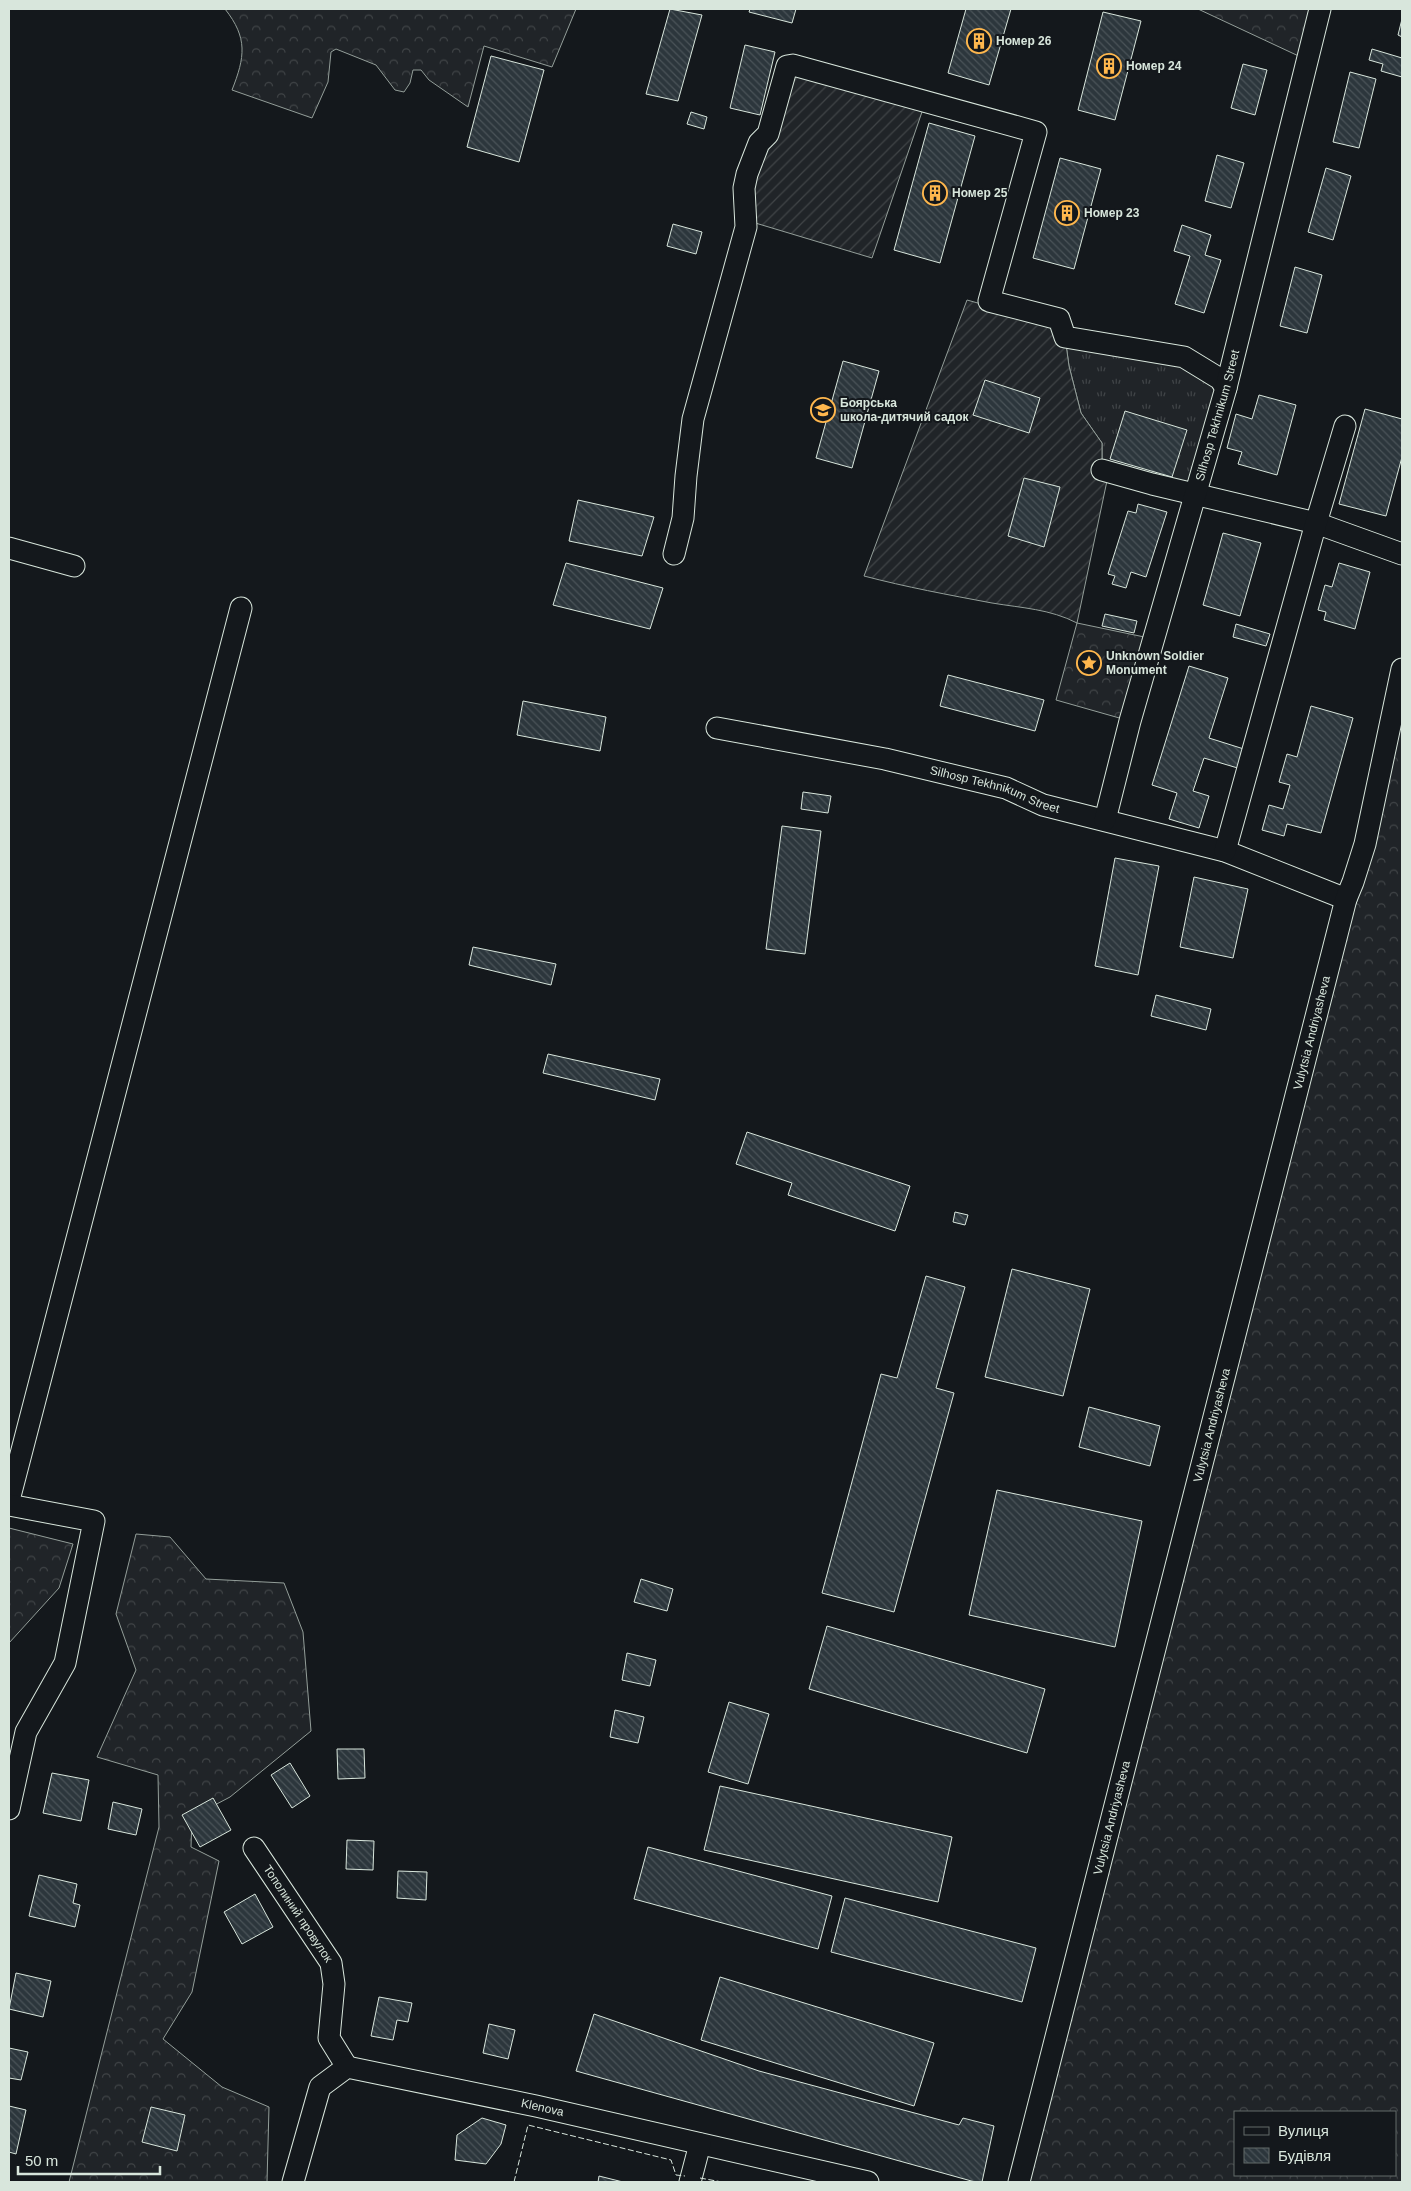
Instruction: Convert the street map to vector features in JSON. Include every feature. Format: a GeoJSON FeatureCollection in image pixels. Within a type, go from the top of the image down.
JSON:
{"type":"FeatureCollection","features":[{"type":"Feature","properties":{"kind":"street","name":"Silhosp Tekhnikum Street"},"geometry":{"type":"LineString","coordinates":[[1105,820],[1130,721],[1226,388],[1320,9]]}},
{"type":"Feature","properties":{"kind":"street"},"geometry":{"type":"LineString","coordinates":[[674,554],[683,518],[693,419],[746,227],[744,188],[747,174],[759,143],[768,134],[787,66],[793,65],[1036,132],[989,301],[1059,319],[1065,337],[1184,358],[1220,379],[1226,388]]}},
{"type":"Feature","properties":{"kind":"street"},"geometry":{"type":"LineString","coordinates":[[1225,851],[1316,523],[1345,426]]}},
{"type":"Feature","properties":{"kind":"street"},"geometry":{"type":"LineString","coordinates":[[1102,470],[1316,523],[1402,554]]}},
{"type":"Feature","properties":{"kind":"street"},"geometry":{"type":"LineString","coordinates":[[9,548],[74,566]]}},
{"type":"Feature","properties":{"kind":"street"},"geometry":{"type":"LineString","coordinates":[[9,1500],[241,608]]}},
{"type":"Feature","properties":{"kind":"street","name":"Vulytsia Andriyasheva"},"geometry":{"type":"LineString","coordinates":[[1019,2182],[1346,899],[1354,882],[1365,844],[1402,669]]}},
{"type":"Feature","properties":{"kind":"street","name":"Silhosp Tekhnikum Street"},"geometry":{"type":"LineString","coordinates":[[717,728],[886,759],[1006,788],[1043,805],[1225,851],[1346,899]]}},
{"type":"Feature","properties":{"kind":"street"},"geometry":{"type":"LineString","coordinates":[[9,1505],[94,1521],[65,1663],[26,1732],[9,1808]]}},
{"type":"Feature","properties":{"kind":"street","name":"Тополиний провулок"},"geometry":{"type":"LineString","coordinates":[[254,1848],[331,1963],[334,1984],[329,2038],[347,2067]]}},
{"type":"Feature","properties":{"kind":"street"},"geometry":{"type":"LineString","coordinates":[[293,2182],[320,2087],[347,2067]]}},
{"type":"Feature","properties":{"kind":"street","name":"Klenova"},"geometry":{"type":"LineString","coordinates":[[347,2067],[536,2106],[868,2182]]}},
{"type":"Feature","properties":{"kind":"street"},"geometry":{"type":"LineString","coordinates":[[690,2182],[700,2144]]}},
{"type":"Feature","properties":{"kind":"green space"},"geometry":{"type":"Polygon","coordinates":[[[225,9],[576,9],[552,67],[484,46],[468,107],[429,80],[421,70],[413,70],[410,83],[404,92],[395,90],[376,65],[336,49],[331,52],[328,82],[312,118],[232,90],[240,67],[242,48],[238,29],[225,9]]]}},
{"type":"Feature","properties":{"kind":"green space"},"geometry":{"type":"Polygon","coordinates":[[[1198,9],[1318,9],[1305,59],[1198,9]]]}},
{"type":"Feature","properties":{"kind":"green space"},"geometry":{"type":"Polygon","coordinates":[[[791,72],[924,106],[872,258],[752,222],[749,181],[791,72]]]}},
{"type":"Feature","properties":{"kind":"green space"},"geometry":{"type":"Polygon","coordinates":[[[967,300],[1057,325],[1065,337],[1069,366],[1081,413],[1102,443],[1102,470],[1108,476],[1077,623],[1046,612],[944,594],[864,576],[967,300]]]}},
{"type":"Feature","properties":{"kind":"green space"},"geometry":{"type":"Polygon","coordinates":[[[1065,337],[1184,357],[1220,379],[1196,494],[1102,470],[1102,443],[1081,413],[1069,366],[1065,337]]]}},
{"type":"Feature","properties":{"kind":"green space"},"geometry":{"type":"Polygon","coordinates":[[[1077,623],[1154,639],[1130,721],[1056,700],[1077,623]]]}},
{"type":"Feature","properties":{"kind":"green space"},"geometry":{"type":"Polygon","coordinates":[[[1402,664],[1402,2182],[1019,2182],[1402,664]]]}},
{"type":"Feature","properties":{"kind":"green space"},"geometry":{"type":"Polygon","coordinates":[[[9,1528],[73,1544],[59,1588],[9,1643],[9,1528]]]}},
{"type":"Feature","properties":{"kind":"green space"},"geometry":{"type":"Polygon","coordinates":[[[136,1534],[170,1537],[206,1579],[284,1583],[303,1632],[311,1731],[230,1797],[192,1817],[191,1847],[219,1861],[192,1992],[163,2039],[222,2087],[269,2107],[267,2182],[69,2182],[159,1827],[158,1775],[97,1757],[136,1670],[116,1614],[136,1534]]]}},
{"type":"Feature","properties":{"kind":"building"},"geometry":{"type":"Polygon","coordinates":[[[670,9],[702,15],[678,101],[646,94],[670,9]]]}},
{"type":"Feature","properties":{"kind":"building"},"geometry":{"type":"Polygon","coordinates":[[[750,9],[796,9],[792,23],[749,12],[750,9]]]}},
{"type":"Feature","properties":{"kind":"building","name":"Номер 26"},"geometry":{"type":"Polygon","coordinates":[[[966,9],[1011,9],[989,85],[948,73],[966,9]]]}},
{"type":"Feature","properties":{"kind":"building","name":"Номер 24"},"geometry":{"type":"Polygon","coordinates":[[[1103,12],[1141,21],[1115,120],[1078,110],[1103,12]]]}},
{"type":"Feature","properties":{"kind":"building"},"geometry":{"type":"Polygon","coordinates":[[[1402,19],[1402,37],[1398,35],[1402,19]]]}},
{"type":"Feature","properties":{"kind":"building"},"geometry":{"type":"Polygon","coordinates":[[[745,45],[775,52],[760,115],[730,108],[745,45]]]}},
{"type":"Feature","properties":{"kind":"building"},"geometry":{"type":"Polygon","coordinates":[[[1372,49],[1402,58],[1402,77],[1381,71],[1383,64],[1369,60],[1372,49]]]}},
{"type":"Feature","properties":{"kind":"building"},"geometry":{"type":"Polygon","coordinates":[[[491,56],[544,70],[519,162],[467,147],[491,56]]]}},
{"type":"Feature","properties":{"kind":"building"},"geometry":{"type":"Polygon","coordinates":[[[1243,64],[1267,70],[1255,115],[1231,108],[1243,64]]]}},
{"type":"Feature","properties":{"kind":"building"},"geometry":{"type":"Polygon","coordinates":[[[1350,72],[1376,79],[1359,148],[1333,142],[1350,72]]]}},
{"type":"Feature","properties":{"kind":"building"},"geometry":{"type":"Polygon","coordinates":[[[691,112],[707,117],[704,129],[687,124],[691,112]]]}},
{"type":"Feature","properties":{"kind":"building","name":"Номер 25"},"geometry":{"type":"Polygon","coordinates":[[[929,123],[975,136],[940,263],[894,250],[929,123]]]}},
{"type":"Feature","properties":{"kind":"building"},"geometry":{"type":"Polygon","coordinates":[[[1217,155],[1244,163],[1231,208],[1205,201],[1217,155]]]}},
{"type":"Feature","properties":{"kind":"building","name":"Номер 23"},"geometry":{"type":"Polygon","coordinates":[[[1060,158],[1101,169],[1074,269],[1033,258],[1060,158]]]}},
{"type":"Feature","properties":{"kind":"building"},"geometry":{"type":"Polygon","coordinates":[[[1326,168],[1351,176],[1333,240],[1308,232],[1326,168]]]}},
{"type":"Feature","properties":{"kind":"building"},"geometry":{"type":"Polygon","coordinates":[[[673,224],[702,232],[696,254],[667,246],[673,224]]]}},
{"type":"Feature","properties":{"kind":"building"},"geometry":{"type":"Polygon","coordinates":[[[1182,225],[1211,235],[1205,255],[1221,260],[1204,313],[1175,304],[1190,256],[1174,251],[1182,225]]]}},
{"type":"Feature","properties":{"kind":"building"},"geometry":{"type":"Polygon","coordinates":[[[1295,267],[1322,275],[1307,333],[1280,326],[1295,267]]]}},
{"type":"Feature","properties":{"kind":"building"},"geometry":{"type":"Polygon","coordinates":[[[843,361],[879,371],[852,468],[816,458],[843,361]]]}},
{"type":"Feature","properties":{"kind":"building"},"geometry":{"type":"Polygon","coordinates":[[[985,380],[1040,398],[1029,433],[973,415],[985,380]]]}},
{"type":"Feature","properties":{"kind":"building"},"geometry":{"type":"Polygon","coordinates":[[[1259,395],[1296,405],[1277,475],[1238,464],[1242,452],[1227,448],[1236,414],[1252,419],[1259,395]]]}},
{"type":"Feature","properties":{"kind":"building"},"geometry":{"type":"Polygon","coordinates":[[[1365,409],[1402,419],[1402,457],[1386,516],[1339,504],[1365,409]]]}},
{"type":"Feature","properties":{"kind":"building"},"geometry":{"type":"Polygon","coordinates":[[[1125,411],[1187,430],[1172,477],[1110,459],[1125,411]]]}},
{"type":"Feature","properties":{"kind":"building"},"geometry":{"type":"Polygon","coordinates":[[[1024,478],[1060,487],[1044,547],[1008,536],[1024,478]]]}},
{"type":"Feature","properties":{"kind":"building"},"geometry":{"type":"Polygon","coordinates":[[[578,500],[654,517],[642,556],[569,541],[578,500]]]}},
{"type":"Feature","properties":{"kind":"building"},"geometry":{"type":"Polygon","coordinates":[[[1138,504],[1167,512],[1146,577],[1131,572],[1126,588],[1112,584],[1115,576],[1108,574],[1128,511],[1136,513],[1138,504]]]}},
{"type":"Feature","properties":{"kind":"building"},"geometry":{"type":"Polygon","coordinates":[[[1223,533],[1261,543],[1240,616],[1203,605],[1223,533]]]}},
{"type":"Feature","properties":{"kind":"building"},"geometry":{"type":"Polygon","coordinates":[[[566,563],[663,588],[650,629],[553,605],[566,563]]]}},
{"type":"Feature","properties":{"kind":"building"},"geometry":{"type":"Polygon","coordinates":[[[1339,563],[1370,572],[1355,629],[1324,620],[1326,612],[1318,610],[1325,585],[1332,587],[1339,563]]]}},
{"type":"Feature","properties":{"kind":"building"},"geometry":{"type":"Polygon","coordinates":[[[1105,614],[1137,621],[1134,633],[1102,626],[1105,614]]]}},
{"type":"Feature","properties":{"kind":"building"},"geometry":{"type":"Polygon","coordinates":[[[1236,624],[1270,634],[1266,646],[1233,637],[1236,624]]]}},
{"type":"Feature","properties":{"kind":"building"},"geometry":{"type":"Polygon","coordinates":[[[1189,666],[1228,678],[1209,738],[1247,750],[1241,769],[1204,758],[1193,791],[1209,796],[1199,828],[1169,819],[1177,793],[1152,785],[1189,666]]]}},
{"type":"Feature","properties":{"kind":"building"},"geometry":{"type":"Polygon","coordinates":[[[948,675],[1044,700],[1035,731],[940,706],[948,675]]]}},
{"type":"Feature","properties":{"kind":"building"},"geometry":{"type":"Polygon","coordinates":[[[523,701],[606,717],[600,751],[517,735],[523,701]]]}},
{"type":"Feature","properties":{"kind":"building"},"geometry":{"type":"Polygon","coordinates":[[[1311,706],[1353,718],[1321,833],[1287,824],[1284,836],[1262,830],[1269,805],[1283,809],[1290,785],[1279,782],[1287,754],[1297,757],[1311,706]]]}},
{"type":"Feature","properties":{"kind":"building"},"geometry":{"type":"Polygon","coordinates":[[[803,792],[831,796],[828,813],[801,809],[803,792]]]}},
{"type":"Feature","properties":{"kind":"building"},"geometry":{"type":"Polygon","coordinates":[[[782,826],[821,831],[805,954],[766,949],[782,826]]]}},
{"type":"Feature","properties":{"kind":"building"},"geometry":{"type":"Polygon","coordinates":[[[1115,858],[1159,866],[1138,975],[1095,966],[1115,858]]]}},
{"type":"Feature","properties":{"kind":"building"},"geometry":{"type":"Polygon","coordinates":[[[1194,877],[1248,889],[1233,958],[1180,947],[1194,877]]]}},
{"type":"Feature","properties":{"kind":"building"},"geometry":{"type":"Polygon","coordinates":[[[473,947],[556,964],[551,985],[469,965],[473,947]]]}},
{"type":"Feature","properties":{"kind":"building"},"geometry":{"type":"Polygon","coordinates":[[[1156,995],[1211,1009],[1206,1030],[1151,1016],[1156,995]]]}},
{"type":"Feature","properties":{"kind":"building"},"geometry":{"type":"Polygon","coordinates":[[[548,1054],[660,1079],[655,1100],[543,1073],[548,1054]]]}},
{"type":"Feature","properties":{"kind":"building"},"geometry":{"type":"Polygon","coordinates":[[[747,1132],[910,1186],[895,1231],[788,1195],[792,1183],[736,1164],[747,1132]]]}},
{"type":"Feature","properties":{"kind":"building"},"geometry":{"type":"Polygon","coordinates":[[[955,1212],[968,1215],[965,1225],[953,1222],[955,1212]]]}},
{"type":"Feature","properties":{"kind":"building"},"geometry":{"type":"Polygon","coordinates":[[[1012,1269],[1090,1289],[1063,1396],[985,1377],[1012,1269]]]}},
{"type":"Feature","properties":{"kind":"building"},"geometry":{"type":"Polygon","coordinates":[[[926,1276],[965,1287],[936,1388],[954,1393],[894,1612],[822,1593],[881,1374],[897,1378],[926,1276]]]}},
{"type":"Feature","properties":{"kind":"building"},"geometry":{"type":"Polygon","coordinates":[[[1089,1407],[1160,1426],[1150,1466],[1079,1447],[1089,1407]]]}},
{"type":"Feature","properties":{"kind":"building"},"geometry":{"type":"Polygon","coordinates":[[[997,1490],[1142,1521],[1115,1647],[969,1615],[997,1490]]]}},
{"type":"Feature","properties":{"kind":"building"},"geometry":{"type":"Polygon","coordinates":[[[641,1579],[673,1589],[667,1611],[634,1602],[641,1579]]]}},
{"type":"Feature","properties":{"kind":"building"},"geometry":{"type":"Polygon","coordinates":[[[827,1626],[1045,1689],[1027,1753],[809,1689],[827,1626]]]}},
{"type":"Feature","properties":{"kind":"building"},"geometry":{"type":"Polygon","coordinates":[[[627,1653],[656,1660],[650,1686],[622,1680],[627,1653]]]}},
{"type":"Feature","properties":{"kind":"building"},"geometry":{"type":"Polygon","coordinates":[[[729,1702],[769,1714],[748,1784],[708,1772],[729,1702]]]}},
{"type":"Feature","properties":{"kind":"building"},"geometry":{"type":"Polygon","coordinates":[[[615,1710],[644,1717],[638,1743],[610,1737],[615,1710]]]}},
{"type":"Feature","properties":{"kind":"building"},"geometry":{"type":"Polygon","coordinates":[[[337,1749],[364,1749],[365,1778],[338,1779],[337,1749]]]}},
{"type":"Feature","properties":{"kind":"building"},"geometry":{"type":"Polygon","coordinates":[[[290,1763],[310,1796],[292,1808],[271,1775],[290,1763]]]}},
{"type":"Feature","properties":{"kind":"building"},"geometry":{"type":"Polygon","coordinates":[[[52,1773],[89,1780],[81,1821],[43,1813],[52,1773]]]}},
{"type":"Feature","properties":{"kind":"building"},"geometry":{"type":"Polygon","coordinates":[[[720,1786],[952,1837],[938,1902],[704,1850],[720,1786]]]}},
{"type":"Feature","properties":{"kind":"building"},"geometry":{"type":"Polygon","coordinates":[[[213,1798],[231,1830],[200,1847],[182,1815],[213,1798]]]}},
{"type":"Feature","properties":{"kind":"building"},"geometry":{"type":"Polygon","coordinates":[[[113,1802],[142,1809],[136,1835],[108,1829],[113,1802]]]}},
{"type":"Feature","properties":{"kind":"building"},"geometry":{"type":"Polygon","coordinates":[[[347,1840],[374,1841],[373,1870],[346,1869],[347,1840]]]}},
{"type":"Feature","properties":{"kind":"building"},"geometry":{"type":"Polygon","coordinates":[[[648,1847],[832,1896],[818,1949],[634,1899],[648,1847]]]}},
{"type":"Feature","properties":{"kind":"building"},"geometry":{"type":"Polygon","coordinates":[[[398,1871],[427,1872],[426,1900],[397,1898],[398,1871]]]}},
{"type":"Feature","properties":{"kind":"building"},"geometry":{"type":"Polygon","coordinates":[[[39,1875],[77,1884],[73,1903],[80,1905],[75,1927],[29,1916],[39,1875]]]}},
{"type":"Feature","properties":{"kind":"building"},"geometry":{"type":"Polygon","coordinates":[[[255,1894],[273,1927],[242,1944],[224,1912],[255,1894]]]}},
{"type":"Feature","properties":{"kind":"building"},"geometry":{"type":"Polygon","coordinates":[[[845,1898],[1036,1948],[1022,2002],[831,1952],[845,1898]]]}},
{"type":"Feature","properties":{"kind":"building"},"geometry":{"type":"Polygon","coordinates":[[[16,1973],[51,1981],[43,2017],[9,2009],[16,1973]]]}},
{"type":"Feature","properties":{"kind":"building"},"geometry":{"type":"Polygon","coordinates":[[[720,1977],[934,2043],[914,2106],[701,2040],[720,1977]]]}},
{"type":"Feature","properties":{"kind":"building"},"geometry":{"type":"Polygon","coordinates":[[[379,1997],[412,2003],[408,2022],[397,2020],[393,2040],[371,2036],[379,1997]]]}},
{"type":"Feature","properties":{"kind":"building"},"geometry":{"type":"Polygon","coordinates":[[[594,2014],[759,2071],[959,2125],[963,2118],[994,2126],[982,2182],[975,2182],[576,2071],[594,2014]]]}},
{"type":"Feature","properties":{"kind":"building"},"geometry":{"type":"Polygon","coordinates":[[[489,2024],[515,2030],[508,2059],[483,2053],[489,2024]]]}},
{"type":"Feature","properties":{"kind":"building"},"geometry":{"type":"Polygon","coordinates":[[[9,2048],[28,2052],[21,2080],[9,2078],[9,2048]]]}},
{"type":"Feature","properties":{"kind":"building"},"geometry":{"type":"Polygon","coordinates":[[[9,2106],[26,2110],[16,2154],[9,2152],[9,2106]]]}},
{"type":"Feature","properties":{"kind":"building"},"geometry":{"type":"Polygon","coordinates":[[[151,2107],[185,2115],[177,2151],[142,2142],[151,2107]]]}},
{"type":"Feature","properties":{"kind":"building"},"geometry":{"type":"Polygon","coordinates":[[[482,2118],[506,2125],[501,2144],[486,2164],[455,2160],[457,2135],[482,2118]]]}},
{"type":"Feature","properties":{"kind":"building"},"geometry":{"type":"Polygon","coordinates":[[[599,2176],[623,2182],[598,2182],[599,2176]]]}},
{"type":"Feature","properties":{"kind":"fence"},"geometry":{"type":"LineString","coordinates":[[514,2182],[528,2125],[671,2160],[676,2175],[685,2176]]}},
{"type":"Feature","properties":{"kind":"fence"},"geometry":{"type":"LineString","coordinates":[[700,2178],[722,2182]]}},
{"type":"Feature","properties":{"kind":"place","name":"Номер 26"},"geometry":{"type":"Point","coordinates":[979,41]}},
{"type":"Feature","properties":{"kind":"place","name":"Номер 24"},"geometry":{"type":"Point","coordinates":[1109,66]}},
{"type":"Feature","properties":{"kind":"place","name":"Номер 25"},"geometry":{"type":"Point","coordinates":[935,193]}},
{"type":"Feature","properties":{"kind":"place","name":"Номер 23"},"geometry":{"type":"Point","coordinates":[1067,213]}},
{"type":"Feature","properties":{"kind":"place","name":"Боярська школа-дитячий садок"},"geometry":{"type":"Point","coordinates":[823,410]}},
{"type":"Feature","properties":{"kind":"place","name":"Unknown Soldier Monument"},"geometry":{"type":"Point","coordinates":[1089,663]}}]}
